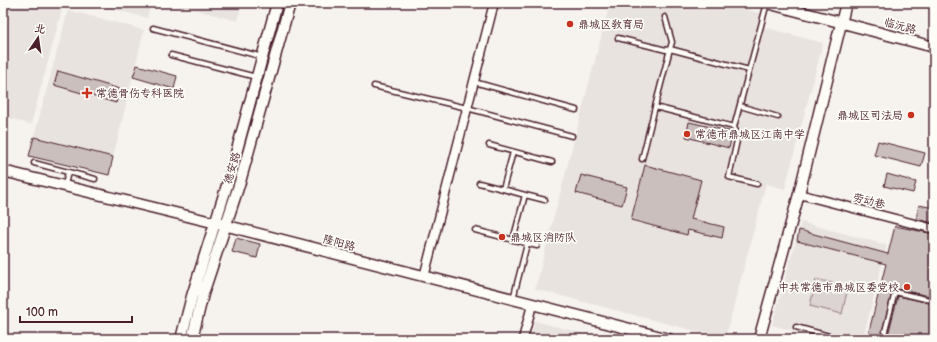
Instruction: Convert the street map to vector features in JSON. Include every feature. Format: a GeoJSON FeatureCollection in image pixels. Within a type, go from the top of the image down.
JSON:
{"type":"FeatureCollection","features":[{"type":"Feature","properties":{"kind":"street","name":"德安路"},"geometry":{"type":"LineString","coordinates":[[181,339],[192,296],[229,179],[277,3]]}},
{"type":"Feature","properties":{"kind":"street","name":"德安路"},"geometry":{"type":"LineString","coordinates":[[192,339],[203,294],[240,182],[290,3]]}},
{"type":"Feature","properties":{"kind":"street"},"geometry":{"type":"LineString","coordinates":[[424,277],[494,3]]}},
{"type":"Feature","properties":{"kind":"street","name":"临沅路"},"geometry":{"type":"LineString","coordinates":[[767,3],[934,47]]}},
{"type":"Feature","properties":{"kind":"street"},"geometry":{"type":"LineString","coordinates":[[759,339],[799,194],[846,3]]}},
{"type":"Feature","properties":{"kind":"street","name":"隆阳路"},"geometry":{"type":"LineString","coordinates":[[3,171],[216,223],[669,339]]}},
{"type":"Feature","properties":{"kind":"street","name":"劳动巷"},"geometry":{"type":"LineString","coordinates":[[799,194],[934,229]]}},
{"type":"Feature","properties":{"kind":"street"},"geometry":{"type":"LineString","coordinates":[[523,339],[532,305]]}},
{"type":"Feature","properties":{"kind":"lane"},"geometry":{"type":"LineString","coordinates":[[757,184],[729,177],[738,136],[734,127],[767,3]]}},
{"type":"Feature","properties":{"kind":"lane"},"geometry":{"type":"LineString","coordinates":[[642,159],[672,42],[665,17]]}},
{"type":"Feature","properties":{"kind":"lane"},"geometry":{"type":"LineString","coordinates":[[153,28],[263,57]]}},
{"type":"Feature","properties":{"kind":"lane"},"geometry":{"type":"LineString","coordinates":[[618,38],[666,50],[670,49],[749,70]]}},
{"type":"Feature","properties":{"kind":"lane"},"geometry":{"type":"LineString","coordinates":[[171,55],[257,77]]}},
{"type":"Feature","properties":{"kind":"lane"},"geometry":{"type":"LineString","coordinates":[[474,82],[576,110]]}},
{"type":"Feature","properties":{"kind":"lane"},"geometry":{"type":"LineString","coordinates":[[374,86],[467,108],[572,136]]}},
{"type":"Feature","properties":{"kind":"lane"},"geometry":{"type":"LineString","coordinates":[[740,106],[778,117]]}},
{"type":"Feature","properties":{"kind":"lane"},"geometry":{"type":"LineString","coordinates":[[655,107],[734,127]]}},
{"type":"Feature","properties":{"kind":"lane"},"geometry":{"type":"LineString","coordinates":[[489,145],[552,162]]}},
{"type":"Feature","properties":{"kind":"lane"},"geometry":{"type":"LineString","coordinates":[[503,189],[513,152]]}},
{"type":"Feature","properties":{"kind":"lane"},"geometry":{"type":"LineString","coordinates":[[34,163],[95,179]]}},
{"type":"Feature","properties":{"kind":"lane"},"geometry":{"type":"LineString","coordinates":[[65,186],[68,172]]}},
{"type":"Feature","properties":{"kind":"lane"},"geometry":{"type":"LineString","coordinates":[[479,183],[545,200]]}},
{"type":"Feature","properties":{"kind":"lane"},"geometry":{"type":"LineString","coordinates":[[513,240],[525,195]]}},
{"type":"Feature","properties":{"kind":"lane"},"geometry":{"type":"LineString","coordinates":[[475,230],[537,246]]}},
{"type":"Feature","properties":{"kind":"lane"},"geometry":{"type":"LineString","coordinates":[[513,300],[528,244]]}},
{"type":"Feature","properties":{"kind":"lane"},"geometry":{"type":"LineString","coordinates":[[883,339],[895,292],[934,302]]}},
{"type":"Feature","properties":{"kind":"lane"},"geometry":{"type":"LineString","coordinates":[[796,327],[826,337],[840,339]]}},
{"type":"Feature","properties":{"kind":"shaded area"},"geometry":{"type":"Polygon","coordinates":[[[3,3],[52,3],[63,6],[31,125],[3,116],[3,3]]]}},
{"type":"Feature","properties":{"kind":"shaded area"},"geometry":{"type":"Polygon","coordinates":[[[89,3],[151,3],[147,18],[89,3]]]}},
{"type":"Feature","properties":{"kind":"shaded area"},"geometry":{"type":"Polygon","coordinates":[[[170,3],[242,3],[237,21],[170,3]]]}},
{"type":"Feature","properties":{"kind":"shaded area","name":"常德市鼎城区江南中学"},"geometry":{"type":"Polygon","coordinates":[[[610,3],[723,3],[763,14],[760,26],[823,43],[785,189],[766,184],[725,339],[535,289],[610,3]]]}},
{"type":"Feature","properties":{"kind":"shaded area","name":"常德骨伤专科医院"},"geometry":{"type":"Polygon","coordinates":[[[68,10],[144,30],[109,175],[29,155],[68,10]]]}},
{"type":"Feature","properties":{"kind":"shaded area"},"geometry":{"type":"Polygon","coordinates":[[[801,222],[887,245],[863,339],[823,339],[772,325],[801,222]]]}},
{"type":"Feature","properties":{"kind":"shaded area"},"geometry":{"type":"Polygon","coordinates":[[[816,279],[848,287],[842,314],[810,306],[816,279]]]}},
{"type":"Feature","properties":{"kind":"shaded area"},"geometry":{"type":"Polygon","coordinates":[[[535,321],[604,339],[530,339],[535,321]]]}},
{"type":"Feature","properties":{"kind":"building"},"geometry":{"type":"Polygon","coordinates":[[[137,65],[177,76],[174,89],[133,77],[137,65]]]}},
{"type":"Feature","properties":{"kind":"building"},"geometry":{"type":"Polygon","coordinates":[[[58,71],[120,89],[116,103],[54,85],[58,71]]]}},
{"type":"Feature","properties":{"kind":"building"},"geometry":{"type":"Polygon","coordinates":[[[689,122],[733,132],[729,148],[686,137],[689,122]]]}},
{"type":"Feature","properties":{"kind":"building"},"geometry":{"type":"Polygon","coordinates":[[[34,137],[113,157],[109,175],[29,156],[34,137]]]}},
{"type":"Feature","properties":{"kind":"building"},"geometry":{"type":"Polygon","coordinates":[[[878,141],[925,153],[921,167],[874,155],[878,141]]]}},
{"type":"Feature","properties":{"kind":"building"},"geometry":{"type":"Polygon","coordinates":[[[645,165],[701,180],[691,219],[724,227],[722,238],[688,230],[687,235],[631,220],[645,165]]]}},
{"type":"Feature","properties":{"kind":"building"},"geometry":{"type":"Polygon","coordinates":[[[887,174],[916,182],[913,193],[884,186],[887,174]]]}},
{"type":"Feature","properties":{"kind":"building"},"geometry":{"type":"Polygon","coordinates":[[[581,175],[627,187],[622,205],[576,193],[581,175]]]}},
{"type":"Feature","properties":{"kind":"building"},"geometry":{"type":"Polygon","coordinates":[[[919,205],[934,208],[934,223],[916,219],[919,205]]]}},
{"type":"Feature","properties":{"kind":"building","name":"中共常德市鼎城区委党校"},"geometry":{"type":"Polygon","coordinates":[[[895,226],[934,234],[934,297],[893,289],[880,339],[867,339],[886,264],[797,241],[799,230],[888,254],[895,226]]]}},
{"type":"Feature","properties":{"kind":"building"},"geometry":{"type":"Polygon","coordinates":[[[236,238],[260,244],[257,258],[232,252],[236,238]]]}},
{"type":"Feature","properties":{"kind":"building"},"geometry":{"type":"Polygon","coordinates":[[[898,296],[934,304],[934,339],[887,339],[898,296]]]}},
{"type":"Feature","properties":{"kind":"place","name":"鼎城区教育局"},"geometry":{"type":"Point","coordinates":[570,24]}},
{"type":"Feature","properties":{"kind":"place","name":"常德骨伤专科医院"},"geometry":{"type":"Point","coordinates":[87,93]}},
{"type":"Feature","properties":{"kind":"place","name":"鼎城区司法局"},"geometry":{"type":"Point","coordinates":[911,115]}},
{"type":"Feature","properties":{"kind":"place","name":"常德市鼎城区江南中学"},"geometry":{"type":"Point","coordinates":[687,134]}},
{"type":"Feature","properties":{"kind":"place","name":"鼎城区消防队"},"geometry":{"type":"Point","coordinates":[502,237]}},
{"type":"Feature","properties":{"kind":"place","name":"中共常德市鼎城区委党校"},"geometry":{"type":"Point","coordinates":[907,287]}}]}
